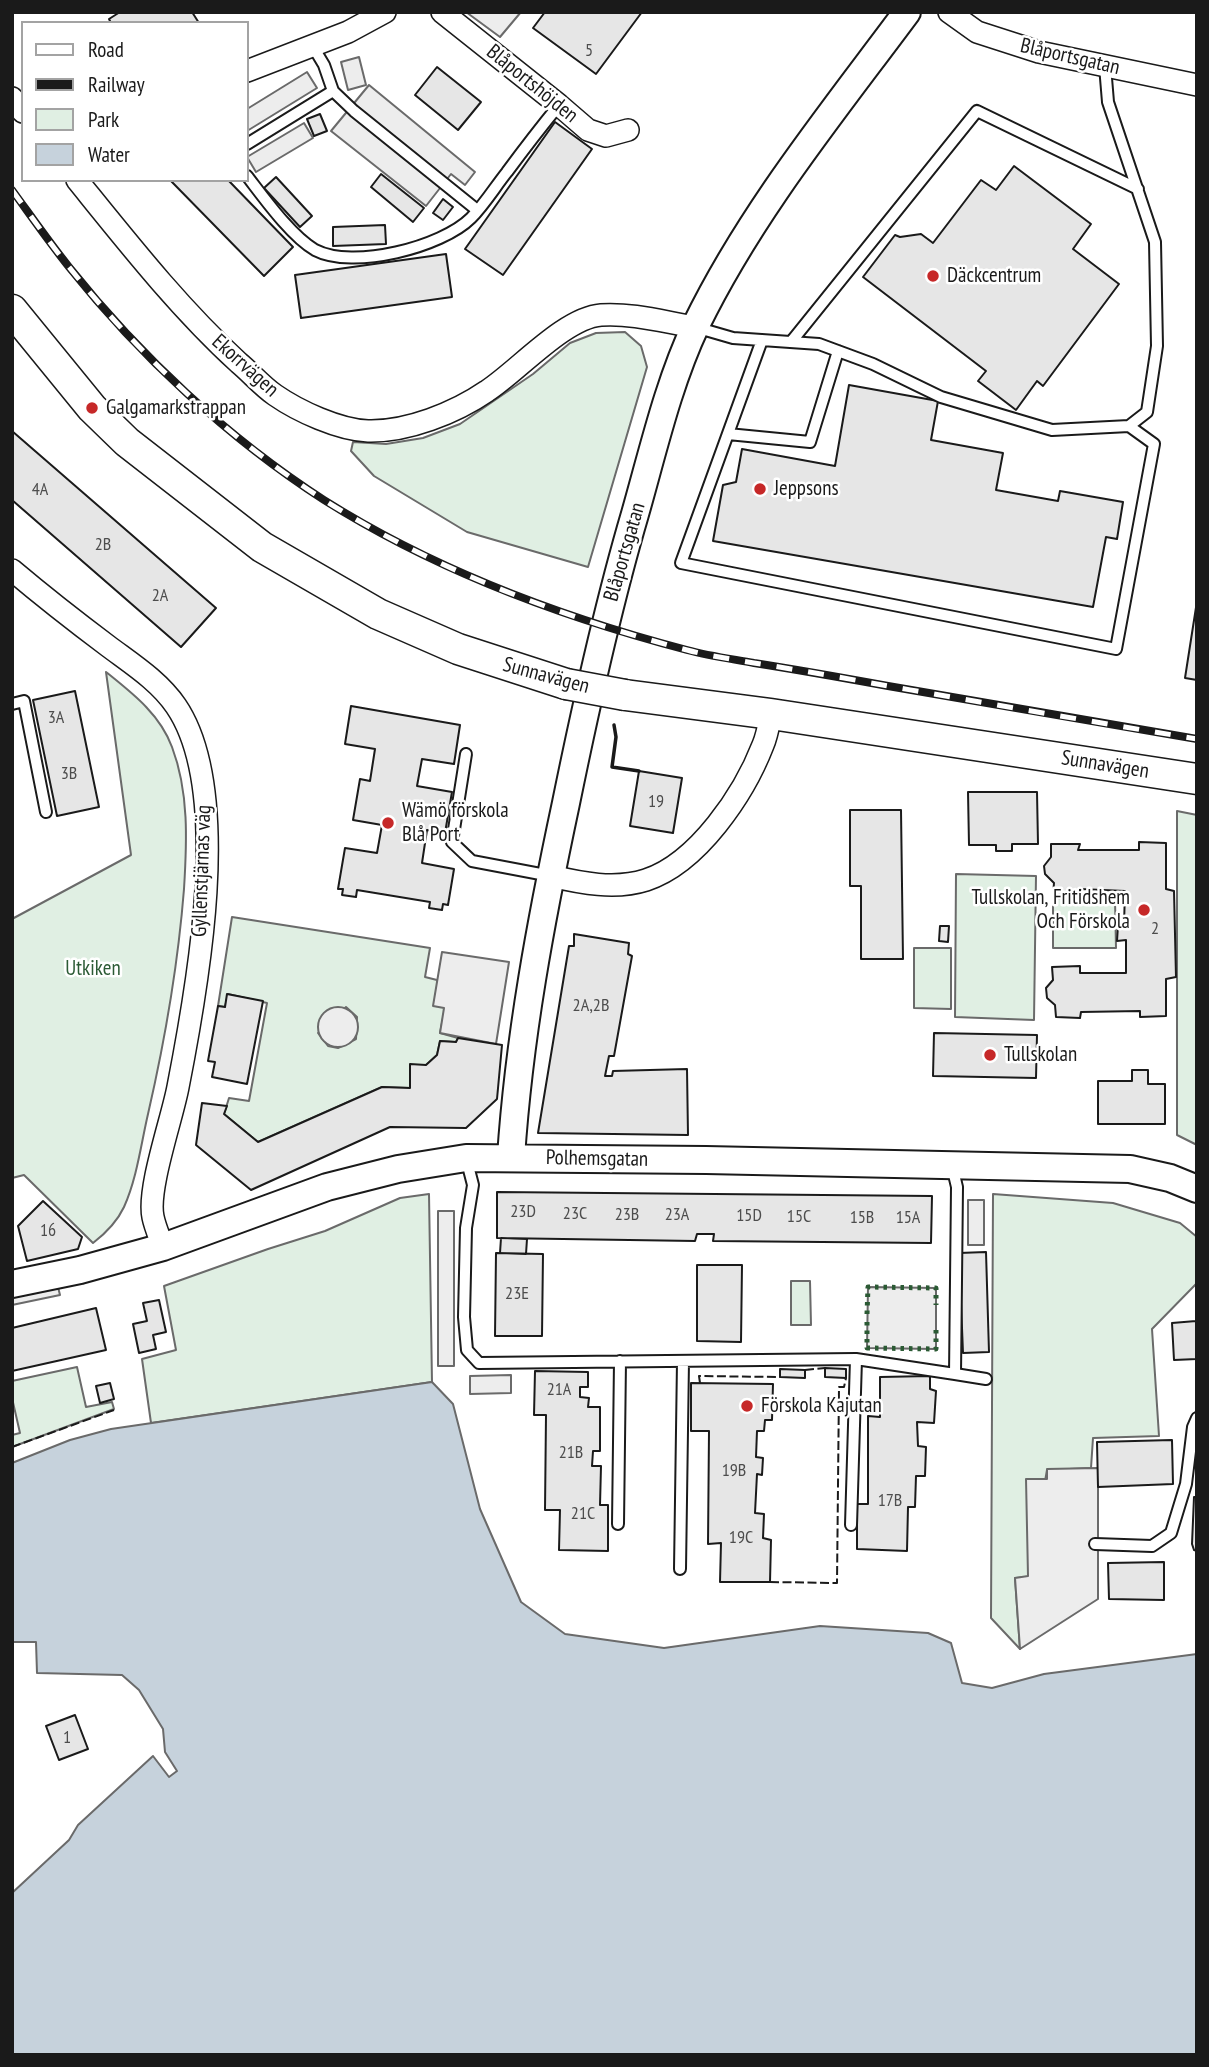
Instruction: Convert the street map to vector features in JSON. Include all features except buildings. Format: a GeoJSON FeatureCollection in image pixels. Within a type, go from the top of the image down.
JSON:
{"type":"FeatureCollection","features":[{"type":"Feature","properties":{"kind":"main road","name":"Sunnavägen"},"geometry":{"type":"LineString","coordinates":[[12,310],[92,408],[127,442],[261,547],[378,614],[458,649],[566,684],[625,695],[771,714],[1197,779]]}},
{"type":"Feature","properties":{"kind":"street"},"geometry":{"type":"LineString","coordinates":[[248,71],[348,32],[384,12]]}},
{"type":"Feature","properties":{"kind":"street","name":"Blåportshöjden"},"geometry":{"type":"LineString","coordinates":[[442,12],[595,134],[606,136],[628,130]]}},
{"type":"Feature","properties":{"kind":"street","name":"Blåportsgatan"},"geometry":{"type":"LineString","coordinates":[[511,1157],[514,1103],[526,1008],[598,648],[677,376],[695,327],[729,263],[828,119],[907,12]]}},
{"type":"Feature","properties":{"kind":"street","name":"Blåportsgatan"},"geometry":{"type":"LineString","coordinates":[[948,12],[977,32],[1039,52],[1197,85]]}},
{"type":"Feature","properties":{"kind":"street","name":"Ekorrvägen"},"geometry":{"type":"LineString","coordinates":[[87,184],[114,228],[193,318],[230,355],[273,394],[297,408],[345,428],[368,431],[388,429],[441,417],[488,391],[538,349],[580,321],[599,315],[657,318],[695,327]]}},
{"type":"Feature","properties":{"kind":"street","name":"Gyllenstjärnas väg"},"geometry":{"type":"LineString","coordinates":[[12,570],[156,683],[176,707],[192,741],[203,780],[206,863],[198,969],[178,1089],[152,1197],[152,1217],[163,1247]]}},
{"type":"Feature","properties":{"kind":"street"},"geometry":{"type":"LineString","coordinates":[[551,876],[579,883],[616,886],[646,880],[675,866],[703,843],[735,799],[764,745],[771,714]]}},
{"type":"Feature","properties":{"kind":"street","name":"Polhemsgatan"},"geometry":{"type":"LineString","coordinates":[[12,1284],[80,1270],[163,1247],[340,1183],[398,1169],[466,1158],[1130,1169],[1170,1178],[1197,1189]]}},
{"type":"Feature","properties":{"kind":"lane"},"geometry":{"type":"LineString","coordinates":[[313,45],[324,65],[333,91],[477,210]]}},
{"type":"Feature","properties":{"kind":"lane"},"geometry":{"type":"LineString","coordinates":[[695,327],[733,338],[819,344],[873,364],[942,397],[1052,430],[1129,426],[1147,412],[1157,346],[1155,242],[1108,102],[1105,66]]}},
{"type":"Feature","properties":{"kind":"lane"},"geometry":{"type":"LineString","coordinates":[[248,143],[333,91]]}},
{"type":"Feature","properties":{"kind":"lane"},"geometry":{"type":"LineString","coordinates":[[248,177],[308,245],[329,255],[358,257],[420,246],[447,235],[470,218],[559,105]]}},
{"type":"Feature","properties":{"kind":"lane"},"geometry":{"type":"LineString","coordinates":[[791,342],[977,111],[1138,189]]}},
{"type":"Feature","properties":{"kind":"lane"},"geometry":{"type":"LineString","coordinates":[[762,340],[681,564],[1116,649],[1154,444],[1129,426]]}},
{"type":"Feature","properties":{"kind":"lane"},"geometry":{"type":"LineString","coordinates":[[728,434],[810,442],[838,351]]}},
{"type":"Feature","properties":{"kind":"lane"},"geometry":{"type":"LineString","coordinates":[[12,704],[24,701],[46,812]]}},
{"type":"Feature","properties":{"kind":"lane"},"geometry":{"type":"LineString","coordinates":[[466,754],[452,842],[472,861],[551,876]]}},
{"type":"Feature","properties":{"kind":"lane"},"geometry":{"type":"LineString","coordinates":[[466,1158],[473,1185],[466,1227],[464,1317],[467,1350],[479,1363],[856,1359],[986,1379]]}},
{"type":"Feature","properties":{"kind":"lane"},"geometry":{"type":"LineString","coordinates":[[951,1166],[957,1187],[955,1374]]}},
{"type":"Feature","properties":{"kind":"lane"},"geometry":{"type":"LineString","coordinates":[[850,1525],[856,1359]]}},
{"type":"Feature","properties":{"kind":"lane"},"geometry":{"type":"LineString","coordinates":[[618,1524],[620,1361]]}},
{"type":"Feature","properties":{"kind":"lane"},"geometry":{"type":"LineString","coordinates":[[680,1569],[683,1361]]}},
{"type":"Feature","properties":{"kind":"lane"},"geometry":{"type":"LineString","coordinates":[[1095,1545],[1152,1546],[1171,1533],[1186,1484],[1193,1427],[1197,1418]]}},
{"type":"Feature","properties":{"kind":"green space"},"geometry":{"type":"Polygon","coordinates":[[[625,332],[641,346],[647,367],[588,567],[467,532],[374,476],[351,451],[353,442],[386,444],[423,438],[460,424],[533,374],[570,343],[596,333],[625,332]]]}},
{"type":"Feature","properties":{"kind":"green space","name":"Utkiken"},"geometry":{"type":"Polygon","coordinates":[[[106,672],[153,714],[167,735],[178,764],[184,799],[186,853],[170,1002],[135,1173],[121,1212],[111,1227],[93,1243],[24,1175],[12,1178],[12,919],[131,855],[106,672]]]}},
{"type":"Feature","properties":{"kind":"green space"},"geometry":{"type":"Polygon","coordinates":[[[1177,811],[1197,815],[1197,1145],[1177,1135],[1177,811]]]}},
{"type":"Feature","properties":{"kind":"green space"},"geometry":{"type":"Polygon","coordinates":[[[956,874],[1036,876],[1034,1020],[955,1017],[956,874]]]}},
{"type":"Feature","properties":{"kind":"green space"},"geometry":{"type":"Polygon","coordinates":[[[1053,899],[1115,899],[1116,948],[1053,948],[1053,899]]]}},
{"type":"Feature","properties":{"kind":"green space"},"geometry":{"type":"Polygon","coordinates":[[[232,917],[430,948],[425,977],[437,980],[445,1008],[440,1033],[458,1038],[456,1042],[440,1041],[437,1055],[426,1065],[410,1065],[410,1088],[382,1087],[258,1142],[224,1114],[229,1098],[249,1101],[267,1003],[228,994],[225,1007],[218,1006],[232,917]],[[346,1007],[318,1033],[328,1046],[338,1048],[356,1039],[357,1017],[346,1007]]]}},
{"type":"Feature","properties":{"kind":"green space"},"geometry":{"type":"Polygon","coordinates":[[[914,948],[951,948],[951,1009],[914,1008],[914,948]]]}},
{"type":"Feature","properties":{"kind":"green space"},"geometry":{"type":"Polygon","coordinates":[[[429,1194],[432,1382],[151,1423],[142,1359],[176,1350],[164,1286],[325,1231],[400,1198],[429,1194]]]}},
{"type":"Feature","properties":{"kind":"green space"},"geometry":{"type":"Polygon","coordinates":[[[993,1194],[1113,1203],[1180,1223],[1197,1237],[1197,1283],[1152,1329],[1159,1436],[1093,1438],[1091,1468],[1047,1470],[1028,1577],[1015,1578],[1020,1649],[991,1618],[993,1194]]]}},
{"type":"Feature","properties":{"kind":"green space"},"geometry":{"type":"Polygon","coordinates":[[[791,1281],[810,1281],[811,1325],[791,1325],[791,1281]]]}},
{"type":"Feature","properties":{"kind":"green space"},"geometry":{"type":"Polygon","coordinates":[[[77,1367],[86,1407],[112,1402],[114,1409],[12,1447],[12,1435],[20,1433],[12,1398],[12,1381],[77,1367]]]}},
{"type":"Feature","properties":{"kind":"shaded area"},"geometry":{"type":"Polygon","coordinates":[[[466,12],[521,12],[500,37],[466,12]]]}},
{"type":"Feature","properties":{"kind":"shaded area"},"geometry":{"type":"Polygon","coordinates":[[[359,57],[366,85],[348,90],[341,62],[359,57]]]}},
{"type":"Feature","properties":{"kind":"shaded area"},"geometry":{"type":"Polygon","coordinates":[[[307,72],[317,88],[248,130],[248,108],[307,72]]]}},
{"type":"Feature","properties":{"kind":"shaded area"},"geometry":{"type":"Polygon","coordinates":[[[369,85],[475,172],[465,185],[451,174],[426,206],[331,131],[369,85]]]}},
{"type":"Feature","properties":{"kind":"shaded area"},"geometry":{"type":"Polygon","coordinates":[[[304,123],[313,138],[256,172],[248,156],[304,123]]]}},
{"type":"Feature","properties":{"kind":"shaded area"},"geometry":{"type":"Polygon","coordinates":[[[442,952],[509,962],[496,1044],[440,1033],[444,1008],[433,1006],[442,952]]]}},
{"type":"Feature","properties":{"kind":"shaded area"},"geometry":{"type":"Polygon","coordinates":[[[338,1007],[346,1008],[352,1013],[357,1019],[357,1035],[352,1041],[346,1046],[338,1047],[330,1046],[324,1041],[319,1035],[318,1027],[319,1019],[324,1013],[330,1008],[338,1007]]]}},
{"type":"Feature","properties":{"kind":"shaded area"},"geometry":{"type":"Polygon","coordinates":[[[968,1200],[984,1200],[984,1245],[968,1245],[968,1200]]]}},
{"type":"Feature","properties":{"kind":"shaded area"},"geometry":{"type":"Polygon","coordinates":[[[438,1211],[454,1211],[454,1366],[438,1366],[438,1211]]]}},
{"type":"Feature","properties":{"kind":"shaded area"},"geometry":{"type":"Polygon","coordinates":[[[58,1287],[60,1295],[12,1305],[12,1297],[58,1287]]]}},
{"type":"Feature","properties":{"kind":"shaded area"},"geometry":{"type":"Polygon","coordinates":[[[868,1287],[936,1288],[936,1349],[867,1348],[868,1287]]]}},
{"type":"Feature","properties":{"kind":"shaded area"},"geometry":{"type":"Polygon","coordinates":[[[511,1375],[511,1393],[470,1394],[470,1376],[511,1375]]]}},
{"type":"Feature","properties":{"kind":"shaded area"},"geometry":{"type":"Polygon","coordinates":[[[1098,1468],[1098,1599],[1020,1649],[1015,1578],[1028,1576],[1026,1479],[1047,1479],[1047,1469],[1098,1468]]]}},
{"type":"Feature","properties":{"kind":"water"},"geometry":{"type":"Polygon","coordinates":[[[432,1382],[453,1404],[480,1509],[521,1602],[565,1634],[664,1648],[820,1626],[928,1633],[951,1643],[962,1683],[992,1688],[1044,1674],[1197,1654],[1197,2055],[12,2055],[12,1893],[69,1840],[78,1825],[153,1756],[169,1777],[177,1771],[165,1752],[163,1729],[139,1690],[122,1675],[37,1673],[36,1642],[12,1642],[12,1463],[70,1440],[111,1429],[432,1382]]]}},
{"type":"Feature","properties":{"kind":"railway"},"geometry":{"type":"LineString","coordinates":[[12,190],[96,300],[187,394],[254,450],[324,500],[454,570],[593,622],[695,652],[1197,739]]}},
{"type":"Feature","properties":{"kind":"hedge"},"geometry":{"type":"LineString","coordinates":[[867,1314],[868,1287],[936,1288],[936,1305]]}},
{"type":"Feature","properties":{"kind":"hedge"},"geometry":{"type":"LineString","coordinates":[[867,1322],[867,1348],[936,1349],[936,1329]]}},
{"type":"Feature","properties":{"kind":"fence"},"geometry":{"type":"LineString","coordinates":[[805,1370],[825,1368]]}},
{"type":"Feature","properties":{"kind":"fence"},"geometry":{"type":"LineString","coordinates":[[700,1383],[699,1376],[780,1377]]}},
{"type":"Feature","properties":{"kind":"fence"},"geometry":{"type":"LineString","coordinates":[[770,1582],[837,1583],[839,1387],[844,1387],[846,1378]]}},
{"type":"Feature","properties":{"kind":"fence"},"geometry":{"type":"LineString","coordinates":[[12,1447],[114,1410]]}},
{"type":"Feature","properties":{"kind":"wall"},"geometry":{"type":"LineString","coordinates":[[614,725],[616,737],[612,767],[639,771]]}},
{"type":"Feature","properties":{"kind":"place","name":"Däckcentrum"},"geometry":{"type":"Point","coordinates":[933,276]}},
{"type":"Feature","properties":{"kind":"place","name":"Galgamarkstrappan"},"geometry":{"type":"Point","coordinates":[92,408]}},
{"type":"Feature","properties":{"kind":"place","name":"Jeppsons"},"geometry":{"type":"Point","coordinates":[760,489]}},
{"type":"Feature","properties":{"kind":"place","name":"Wämö förskola Blå Port"},"geometry":{"type":"Point","coordinates":[388,823]}},
{"type":"Feature","properties":{"kind":"place","name":"Tullskolan, Fritidshem Och Förskola"},"geometry":{"type":"Point","coordinates":[1144,910]}},
{"type":"Feature","properties":{"kind":"place","name":"Tullskolan"},"geometry":{"type":"Point","coordinates":[990,1055]}},
{"type":"Feature","properties":{"kind":"place","name":"Förskola Kajutan"},"geometry":{"type":"Point","coordinates":[747,1406]}}]}
